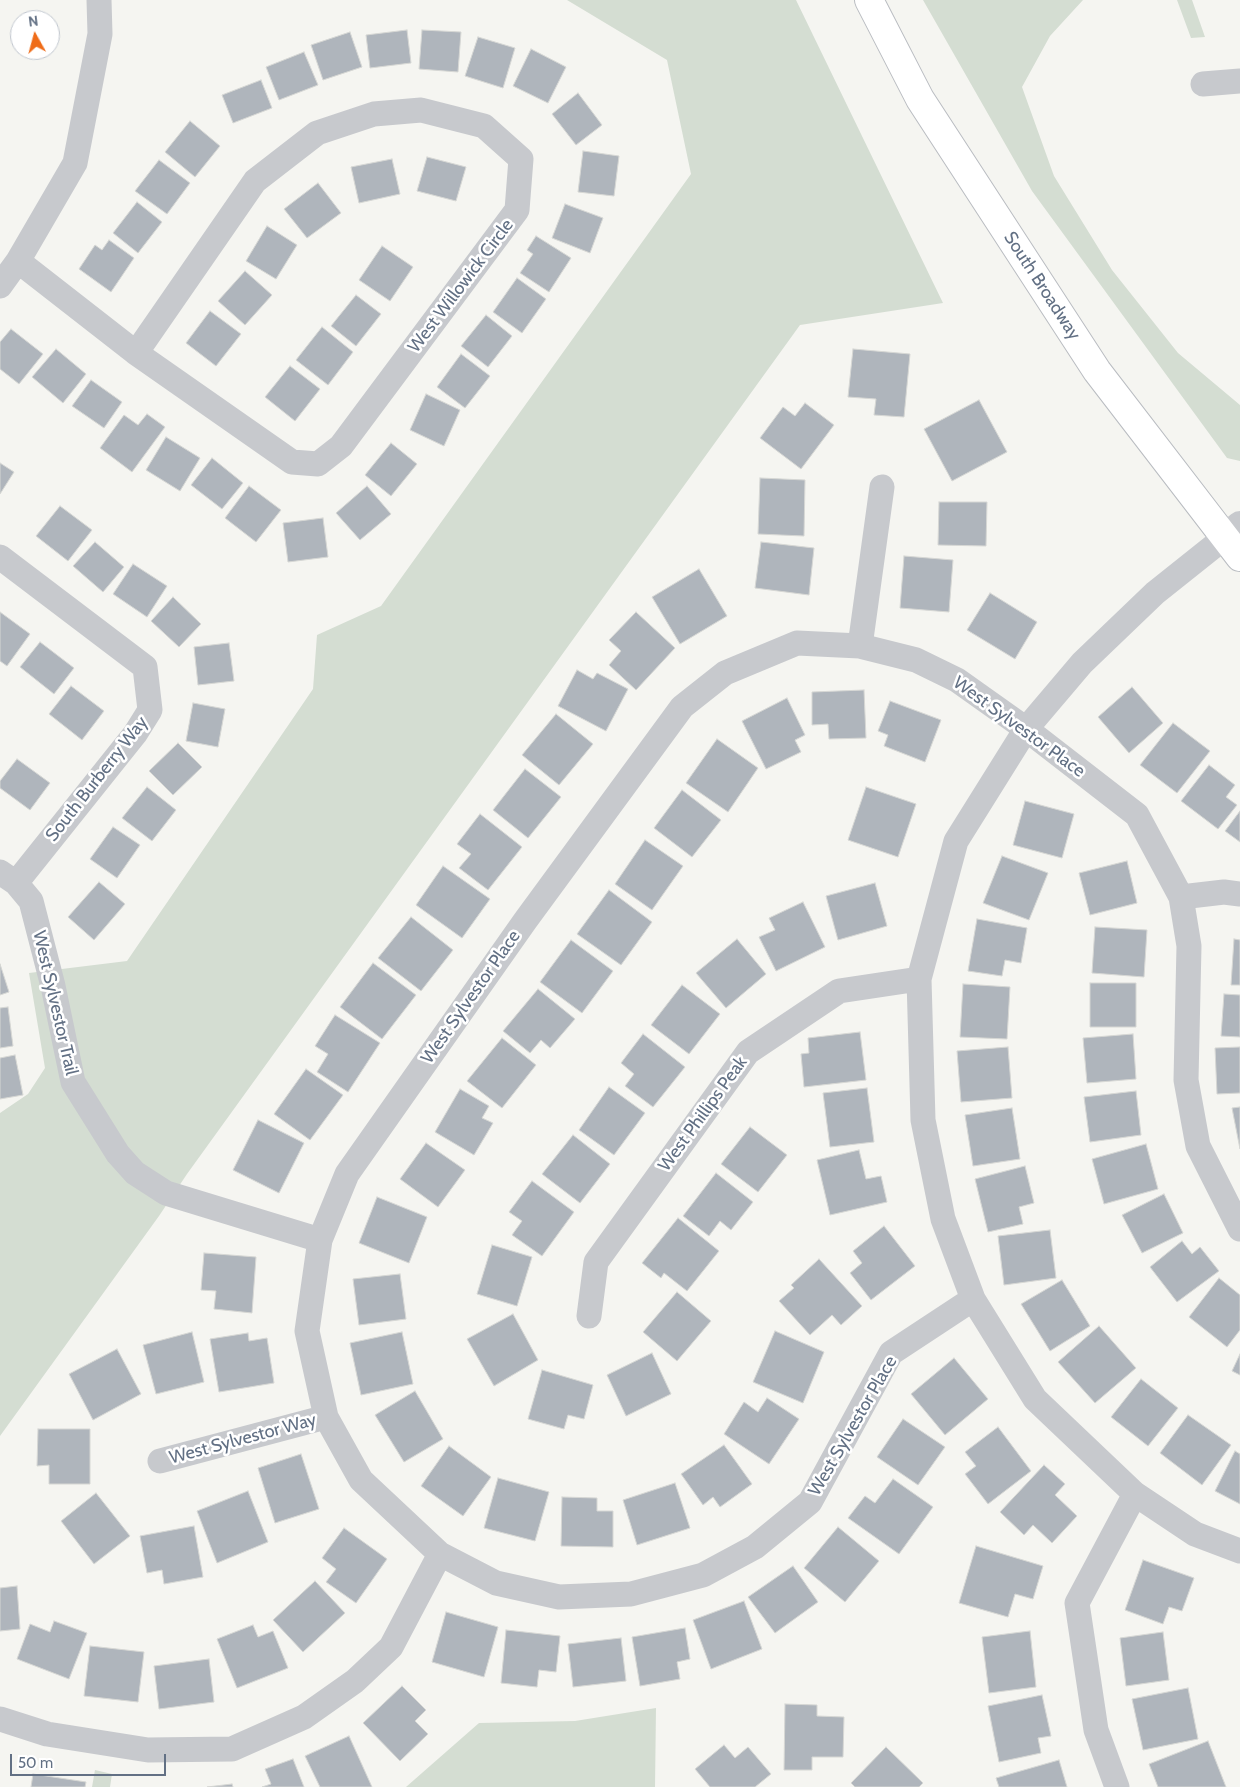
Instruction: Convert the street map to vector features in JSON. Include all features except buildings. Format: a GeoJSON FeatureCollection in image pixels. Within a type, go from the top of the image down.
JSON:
{"type":"FeatureCollection","features":[{"type":"Feature","properties":{"kind":"main road","name":"South Broadway"},"geometry":{"type":"LineString","coordinates":[[868,0],[920,99],[1097,371],[1235,540]]}},
{"type":"Feature","properties":{"kind":"street"},"geometry":{"type":"LineString","coordinates":[[0,286],[18,261],[75,163],[100,34],[99,0]]}},
{"type":"Feature","properties":{"kind":"street"},"geometry":{"type":"LineString","coordinates":[[1203,84],[1240,81]]}},
{"type":"Feature","properties":{"kind":"street","name":"West Willowick Circle"},"geometry":{"type":"LineString","coordinates":[[18,261],[136,353],[292,462],[318,464],[341,446],[517,210],[521,159],[484,126],[421,110],[374,114],[318,133],[255,181],[136,353]]}},
{"type":"Feature","properties":{"kind":"street"},"geometry":{"type":"LineString","coordinates":[[860,646],[882,487]]}},
{"type":"Feature","properties":{"kind":"street"},"geometry":{"type":"LineString","coordinates":[[1235,540],[1148,599],[1082,663],[1026,729],[956,841],[919,979],[923,1120],[943,1219],[973,1299],[1035,1399],[1134,1494],[1195,1534],[1240,1551]]}},
{"type":"Feature","properties":{"kind":"street","name":"South Burberry Way"},"geometry":{"type":"LineString","coordinates":[[0,557],[144,668],[150,710],[135,734],[8,878]]}},
{"type":"Feature","properties":{"kind":"street","name":"West Sylvestor Place"},"geometry":{"type":"LineString","coordinates":[[973,1299],[891,1353],[810,1502],[755,1547],[703,1575],[631,1594],[559,1597],[496,1583],[440,1554],[361,1480],[326,1416],[307,1331],[320,1240],[347,1174],[525,921],[682,707],[725,673],[797,643],[860,646],[916,660],[957,680],[1026,729],[1137,814],[1181,897],[1189,946],[1186,1080],[1198,1146],[1240,1229]]}},
{"type":"Feature","properties":{"kind":"street","name":"West Sylvestor Trail"},"geometry":{"type":"LineString","coordinates":[[8,878],[31,901],[53,986],[73,1082],[118,1154],[135,1173],[166,1193],[320,1240]]}},
{"type":"Feature","properties":{"kind":"street"},"geometry":{"type":"LineString","coordinates":[[1181,897],[1224,892],[1240,894]]}},
{"type":"Feature","properties":{"kind":"street","name":"West Phillips Peak"},"geometry":{"type":"LineString","coordinates":[[589,1316],[596,1262],[748,1052],[839,991],[919,979]]}},
{"type":"Feature","properties":{"kind":"street","name":"West Sylvestor Way"},"geometry":{"type":"LineString","coordinates":[[160,1461],[326,1416]]}},
{"type":"Feature","properties":{"kind":"street"},"geometry":{"type":"LineString","coordinates":[[1117,1787],[1096,1730],[1077,1603],[1134,1494]]}},
{"type":"Feature","properties":{"kind":"street"},"geometry":{"type":"LineString","coordinates":[[0,1719],[48,1734],[148,1750],[232,1749],[304,1717],[355,1682],[390,1647],[440,1554]]}},
{"type":"Feature","properties":{"kind":"shaded area"},"geometry":{"type":"Polygon","coordinates":[[[567,0],[796,0],[943,303],[800,325],[0,1436],[0,1113],[28,1094],[45,1068],[29,973],[127,961],[313,689],[317,635],[381,606],[691,174],[667,60],[567,0]]]}},
{"type":"Feature","properties":{"kind":"shaded area"},"geometry":{"type":"Polygon","coordinates":[[[923,0],[1083,0],[1050,36],[1022,87],[1054,176],[1112,270],[1178,353],[1240,405],[1240,461],[1227,458],[1032,191],[923,0]]]}},
{"type":"Feature","properties":{"kind":"shaded area"},"geometry":{"type":"Polygon","coordinates":[[[1177,0],[1192,0],[1205,37],[1191,38],[1177,0]]]}},
{"type":"Feature","properties":{"kind":"shaded area"},"geometry":{"type":"Polygon","coordinates":[[[656,1708],[655,1787],[406,1787],[479,1723],[575,1721],[656,1708]]]}},
{"type":"Feature","properties":{"kind":"shaded area"},"geometry":{"type":"Polygon","coordinates":[[[95,1770],[112,1774],[110,1787],[92,1787],[95,1770]]]}}]}
